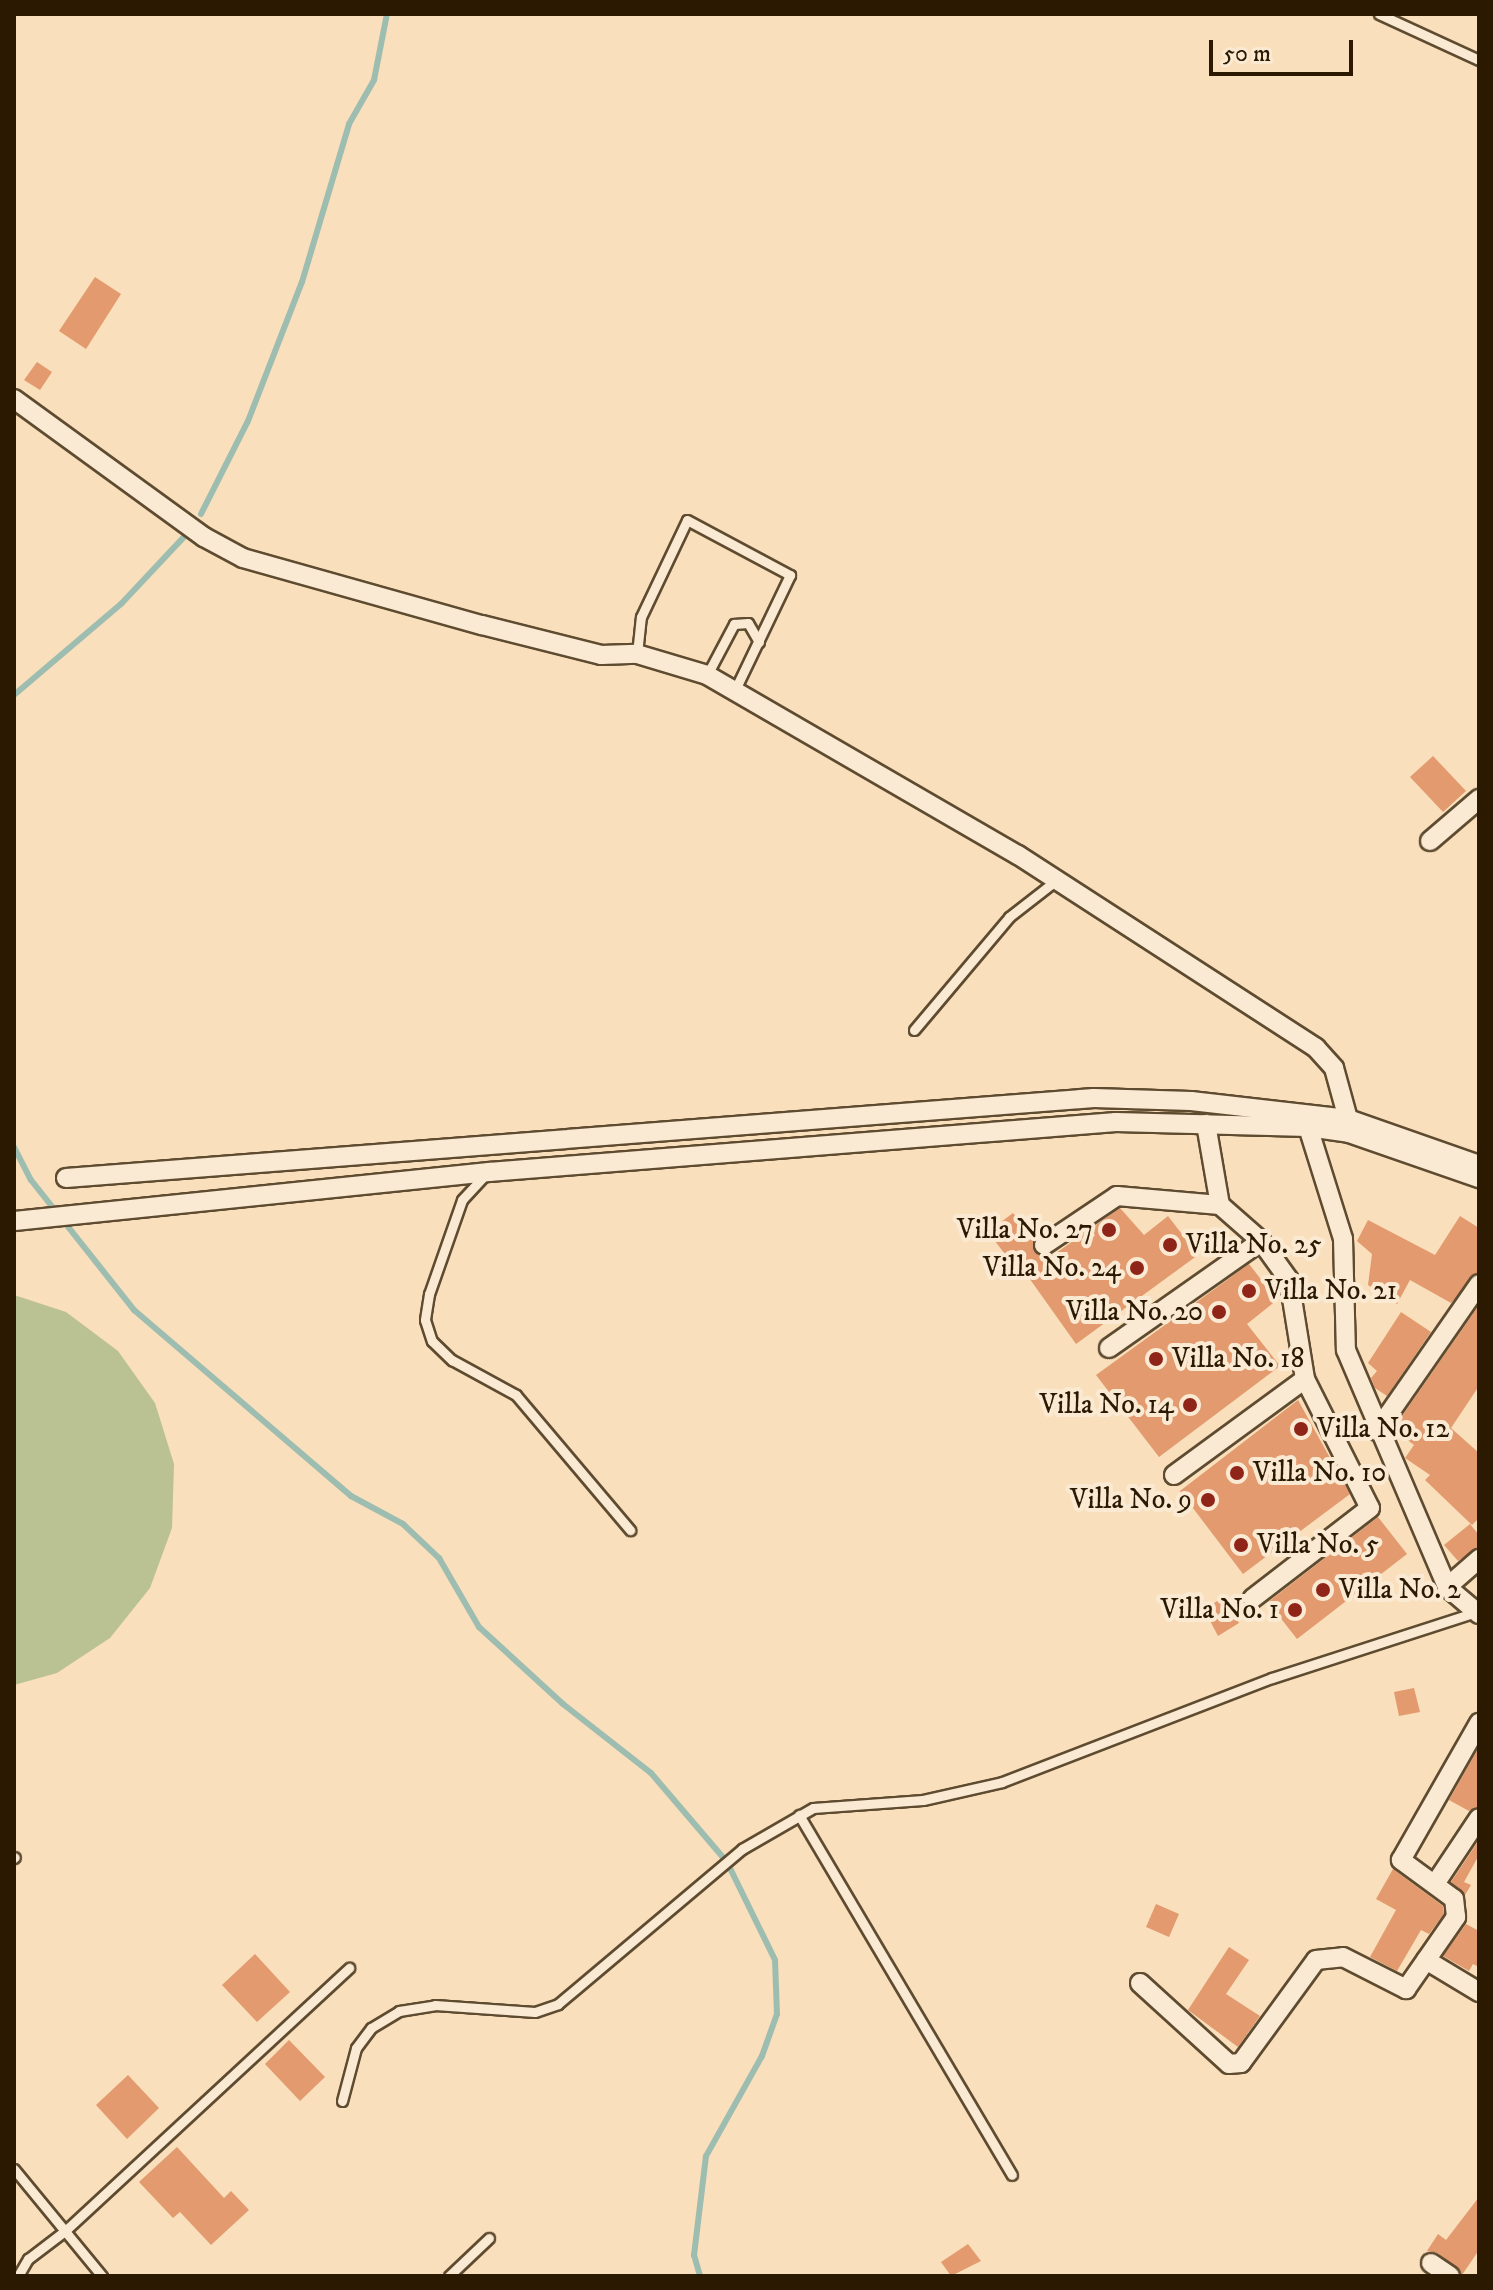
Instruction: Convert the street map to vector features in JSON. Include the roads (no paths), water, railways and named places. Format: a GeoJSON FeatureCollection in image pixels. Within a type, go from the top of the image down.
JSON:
{"type":"FeatureCollection","features":[{"type":"Feature","properties":{"kind":"street"},"geometry":{"type":"LineString","coordinates":[[14,399],[204,537],[243,558],[586,651],[637,654],[707,675],[735,690],[884,774],[1316,1048],[1334,1068],[1348,1119]]}},
{"type":"Feature","properties":{"kind":"street"},"geometry":{"type":"LineString","coordinates":[[1430,841],[1479,799]]}},
{"type":"Feature","properties":{"kind":"street"},"geometry":{"type":"LineString","coordinates":[[66,1178],[1094,1098],[1191,1101],[1348,1119],[1479,1165]]}},
{"type":"Feature","properties":{"kind":"street"},"geometry":{"type":"LineString","coordinates":[[18,1221],[489,1172],[1116,1122],[1308,1127],[1391,1145],[1479,1178]]}},
{"type":"Feature","properties":{"kind":"street"},"geometry":{"type":"LineString","coordinates":[[1206,1124],[1218,1175],[1220,1205]]}},
{"type":"Feature","properties":{"kind":"street"},"geometry":{"type":"LineString","coordinates":[[1308,1127],[1343,1239],[1346,1350],[1377,1431],[1447,1587],[1478,1613]]}},
{"type":"Feature","properties":{"kind":"street"},"geometry":{"type":"LineString","coordinates":[[185,1168],[189,1203]]}},
{"type":"Feature","properties":{"kind":"street"},"geometry":{"type":"LineString","coordinates":[[1044,1245],[1117,1196],[1220,1205],[1261,1241],[1295,1296],[1305,1379],[1370,1508],[1253,1598]]}},
{"type":"Feature","properties":{"kind":"street"},"geometry":{"type":"LineString","coordinates":[[1109,1348],[1261,1241]]}},
{"type":"Feature","properties":{"kind":"street"},"geometry":{"type":"LineString","coordinates":[[1377,1431],[1479,1284]]}},
{"type":"Feature","properties":{"kind":"street"},"geometry":{"type":"LineString","coordinates":[[1174,1475],[1305,1379]]}},
{"type":"Feature","properties":{"kind":"street"},"geometry":{"type":"LineString","coordinates":[[1447,1587],[1479,1559]]}},
{"type":"Feature","properties":{"kind":"street"},"geometry":{"type":"LineString","coordinates":[[1140,1983],[1229,2064],[1241,2063],[1316,1960],[1343,1957],[1406,1989],[1456,1917],[1454,1899],[1401,1860],[1479,1723]]}},
{"type":"Feature","properties":{"kind":"street"},"geometry":{"type":"LineString","coordinates":[[1435,1884],[1479,1818]]}},
{"type":"Feature","properties":{"kind":"street"},"geometry":{"type":"LineString","coordinates":[[1426,1960],[1479,1992]]}},
{"type":"Feature","properties":{"kind":"street"},"geometry":{"type":"LineString","coordinates":[[1431,2263],[1450,2276]]}},
{"type":"Feature","properties":{"kind":"lane"},"geometry":{"type":"LineString","coordinates":[[1379,14],[1479,60]]}},
{"type":"Feature","properties":{"kind":"lane"},"geometry":{"type":"LineString","coordinates":[[637,654],[641,617],[687,520],[790,575],[735,690]]}},
{"type":"Feature","properties":{"kind":"lane"},"geometry":{"type":"LineString","coordinates":[[707,675],[734,624],[748,623],[759,642]]}},
{"type":"Feature","properties":{"kind":"lane"},"geometry":{"type":"LineString","coordinates":[[914,1030],[1009,917],[1054,882]]}},
{"type":"Feature","properties":{"kind":"lane"},"geometry":{"type":"LineString","coordinates":[[489,1172],[462,1200],[429,1294],[425,1320],[432,1341],[452,1360],[516,1395],[630,1530]]}},
{"type":"Feature","properties":{"kind":"lane"},"geometry":{"type":"LineString","coordinates":[[342,2101],[356,2048],[371,2028],[399,2011],[435,2005],[535,2012],[558,2004],[742,1849],[799,1815],[848,1803],[923,1800],[1002,1782],[1272,1678],[1478,1613]]}},
{"type":"Feature","properties":{"kind":"lane"},"geometry":{"type":"LineString","coordinates":[[799,1815],[1012,2175]]}},
{"type":"Feature","properties":{"kind":"lane"},"geometry":{"type":"LineString","coordinates":[[18,2276],[28,2259],[66,2230],[349,1968]]}},
{"type":"Feature","properties":{"kind":"lane"},"geometry":{"type":"LineString","coordinates":[[14,2169],[102,2276]]}},
{"type":"Feature","properties":{"kind":"lane"},"geometry":{"type":"LineString","coordinates":[[449,2276],[489,2238]]}},
{"type":"Feature","properties":{"kind":"waterway"},"geometry":{"type":"LineString","coordinates":[[201,514],[248,421],[302,282],[349,124],[374,80],[387,14]]}},
{"type":"Feature","properties":{"kind":"waterway"},"geometry":{"type":"LineString","coordinates":[[14,695],[121,604],[183,538]]}},
{"type":"Feature","properties":{"kind":"waterway"},"geometry":{"type":"LineString","coordinates":[[14,1147],[31,1180],[134,1310],[351,1496],[403,1524],[439,1558],[479,1627],[563,1704],[651,1773],[727,1862],[775,1960],[777,2014],[762,2056],[706,2156],[694,2255],[700,2276]]}},
{"type":"Feature","properties":{"kind":"place","name":"Villa No. 27"},"geometry":{"type":"Point","coordinates":[1109,1230]}},
{"type":"Feature","properties":{"kind":"place","name":"Villa No. 25"},"geometry":{"type":"Point","coordinates":[1170,1245]}},
{"type":"Feature","properties":{"kind":"place","name":"Villa No. 24"},"geometry":{"type":"Point","coordinates":[1137,1268]}},
{"type":"Feature","properties":{"kind":"place","name":"Villa No. 21"},"geometry":{"type":"Point","coordinates":[1249,1291]}},
{"type":"Feature","properties":{"kind":"place","name":"Villa No. 20"},"geometry":{"type":"Point","coordinates":[1219,1312]}},
{"type":"Feature","properties":{"kind":"place","name":"Villa No. 18"},"geometry":{"type":"Point","coordinates":[1156,1359]}},
{"type":"Feature","properties":{"kind":"place","name":"Villa No. 14"},"geometry":{"type":"Point","coordinates":[1190,1405]}},
{"type":"Feature","properties":{"kind":"place","name":"Villa No. 12"},"geometry":{"type":"Point","coordinates":[1301,1429]}},
{"type":"Feature","properties":{"kind":"place","name":"Villa No. 10"},"geometry":{"type":"Point","coordinates":[1237,1473]}},
{"type":"Feature","properties":{"kind":"place","name":"Villa No. 9"},"geometry":{"type":"Point","coordinates":[1208,1500]}},
{"type":"Feature","properties":{"kind":"place","name":"Villa No. 5"},"geometry":{"type":"Point","coordinates":[1241,1545]}},
{"type":"Feature","properties":{"kind":"place","name":"Villa No. 2"},"geometry":{"type":"Point","coordinates":[1323,1590]}},
{"type":"Feature","properties":{"kind":"place","name":"Villa No. 1"},"geometry":{"type":"Point","coordinates":[1295,1610]}}]}
